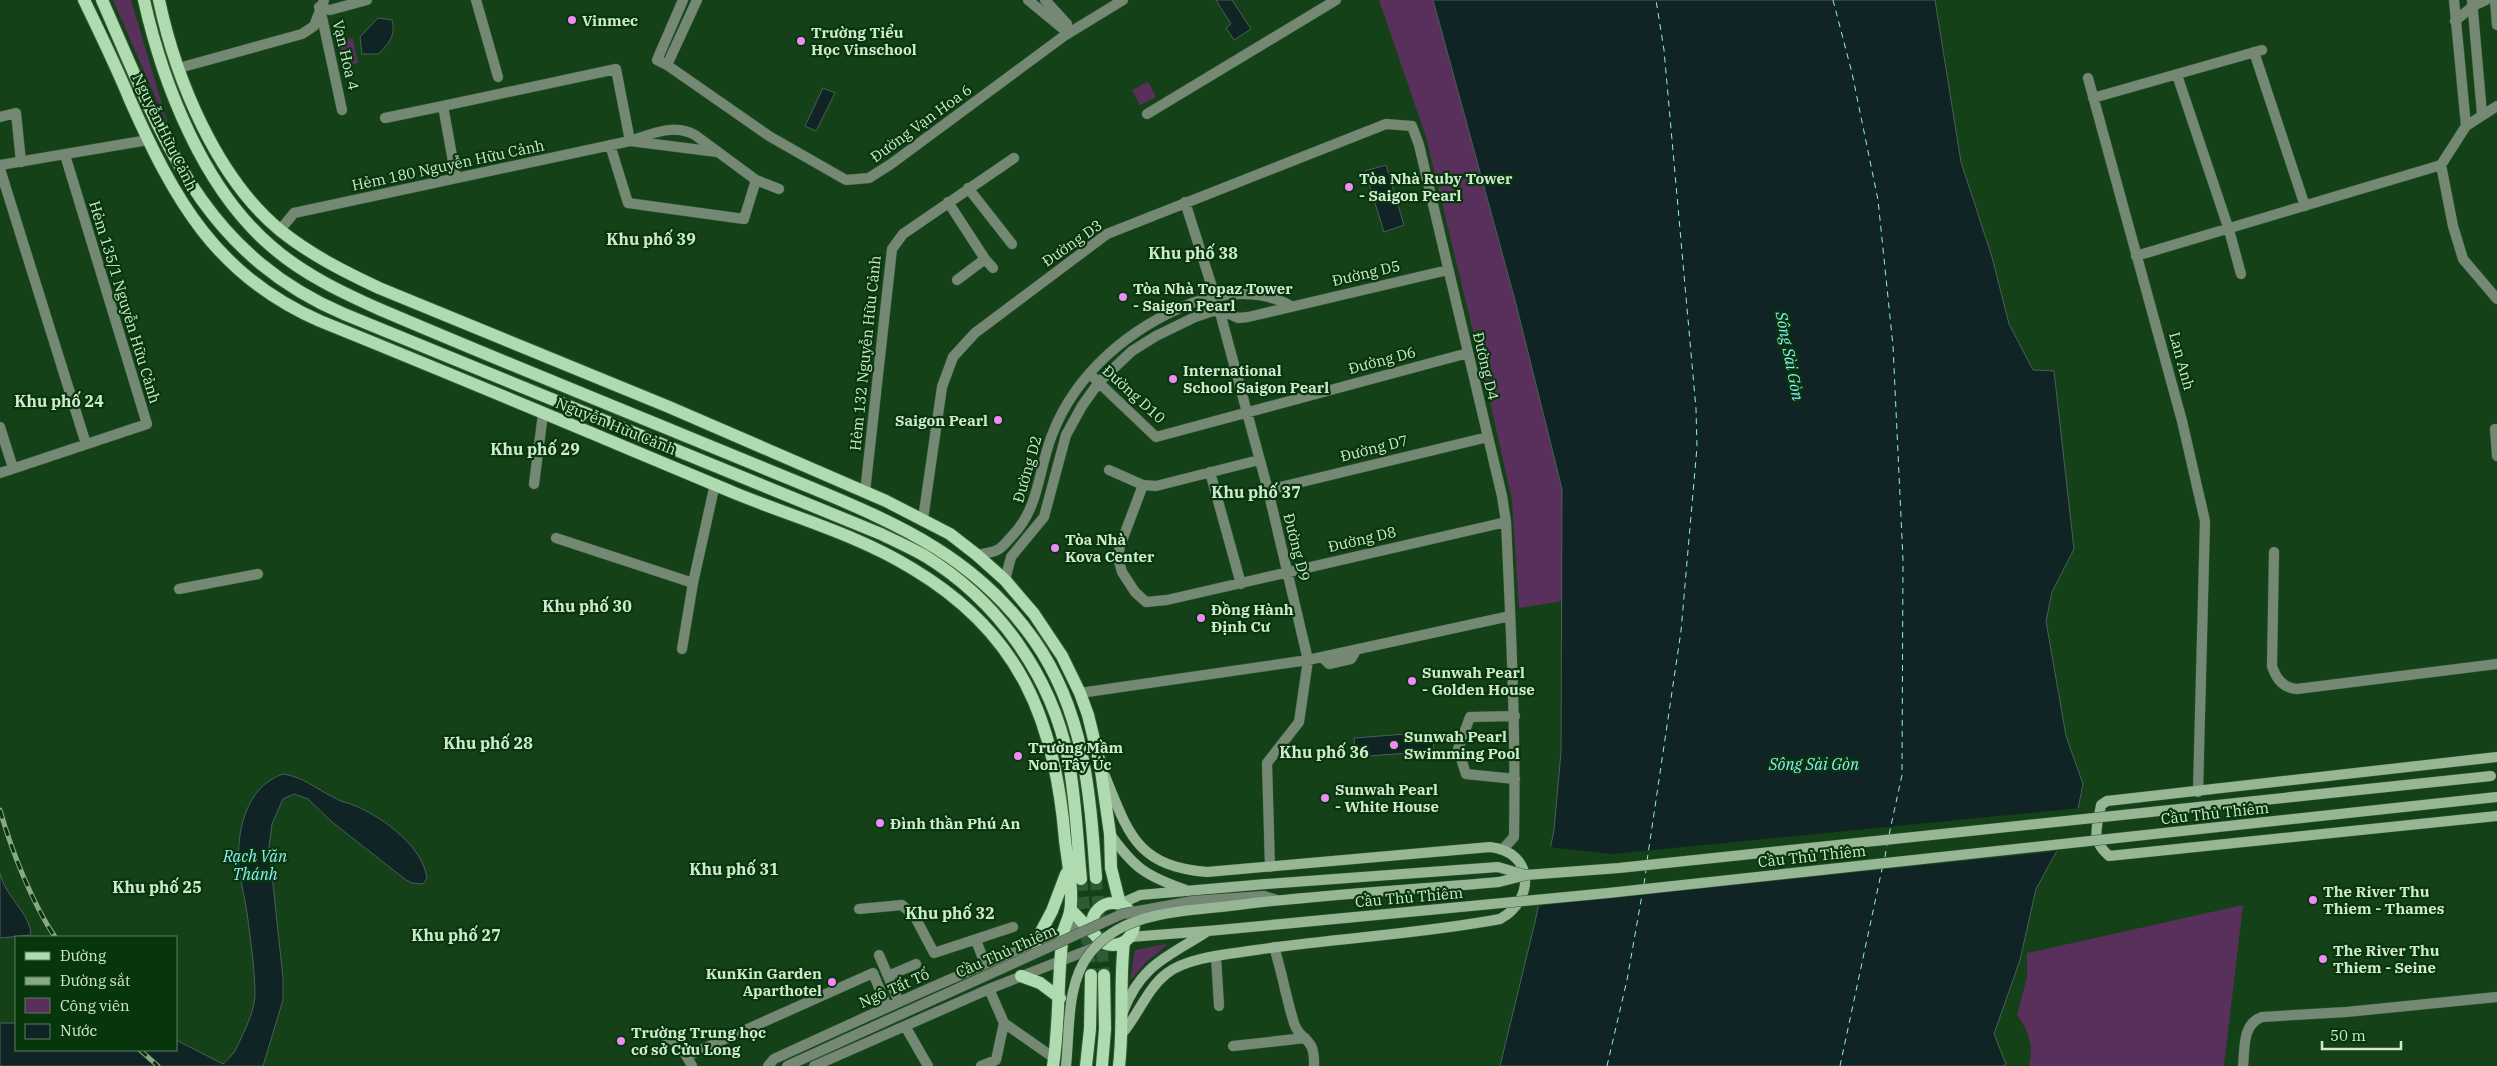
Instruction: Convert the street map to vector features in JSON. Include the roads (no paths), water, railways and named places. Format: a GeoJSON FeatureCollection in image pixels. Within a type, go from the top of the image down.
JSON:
{"type":"FeatureCollection","features":[{"type":"Feature","properties":{"kind":"main road","name":"Nguyễn Hữu Cảnh"},"geometry":{"type":"LineString","coordinates":[[84,0],[164,173],[198,226],[223,255],[260,288],[301,313],[543,414],[877,548],[935,583],[970,611],[1008,656],[1032,696],[1048,737],[1062,800],[1071,910],[1063,932],[1060,998],[1054,1062]]}},
{"type":"Feature","properties":{"kind":"main road","name":"Nguyễn Hữu Cảnh"},"geometry":{"type":"LineString","coordinates":[[102,0],[163,137],[186,178],[215,219],[237,242],[290,287],[319,304],[855,524],[925,556],[963,584],[991,610],[1021,647],[1036,671],[1050,702],[1068,758],[1081,879]]}},
{"type":"Feature","properties":{"kind":"main road","name":"Nguyễn Hữu Cảnh"},"geometry":{"type":"LineString","coordinates":[[144,0],[165,72],[190,132],[218,184],[236,211],[271,246],[306,271],[340,291],[912,532],[960,564],[1004,602],[1036,642],[1064,694],[1080,738],[1087,771],[1096,878]]}},
{"type":"Feature","properties":{"kind":"main road"},"geometry":{"type":"LineString","coordinates":[[159,0],[179,68],[198,115],[226,167],[243,192],[280,230],[319,257],[356,277],[563,365],[669,407],[923,519],[950,534],[977,554],[1005,580],[1034,614],[1052,640],[1080,692],[1088,715],[1100,764],[1110,834],[1111,868],[1120,904]]}},
{"type":"Feature","properties":{"kind":"main road"},"geometry":{"type":"LineString","coordinates":[[165,72],[179,68]]}},
{"type":"Feature","properties":{"kind":"main road"},"geometry":{"type":"LineString","coordinates":[[148,140],[163,137]]}},
{"type":"Feature","properties":{"kind":"main road"},"geometry":{"type":"LineString","coordinates":[[543,414],[563,365]]}},
{"type":"Feature","properties":{"kind":"main road"},"geometry":{"type":"LineString","coordinates":[[863,510],[865,492]]}},
{"type":"Feature","properties":{"kind":"main road"},"geometry":{"type":"LineString","coordinates":[[849,537],[855,524]]}},
{"type":"Feature","properties":{"kind":"main road"},"geometry":{"type":"LineString","coordinates":[[2497,757],[2107,802],[2101,805],[2096,832],[2099,847],[2110,856],[2497,816]]}},
{"type":"Feature","properties":{"kind":"main road"},"geometry":{"type":"LineString","coordinates":[[1100,764],[1126,825],[1143,849],[1152,858],[1187,870],[1207,872],[1490,847],[1503,849],[1519,860],[1526,876],[1525,888],[1519,901],[1511,913],[1500,919],[1274,947],[1216,956],[1177,968],[1166,974],[1153,987],[1134,1020],[1122,1035]]}},
{"type":"Feature","properties":{"kind":"main road","name":"Cầu Thủ Thiêm"},"geometry":{"type":"LineString","coordinates":[[1066,1066],[1073,991],[1076,980],[1089,954],[1110,934],[1126,925],[1158,915],[1277,900],[1498,882],[1526,875],[1619,868],[2494,776]]}},
{"type":"Feature","properties":{"kind":"main road","name":"Cầu Thủ Thiêm"},"geometry":{"type":"LineString","coordinates":[[1127,940],[1618,892],[2497,797]]}},
{"type":"Feature","properties":{"kind":"main road"},"geometry":{"type":"LineString","coordinates":[[1110,834],[1123,852],[1141,870],[1161,881],[1189,891]]}},
{"type":"Feature","properties":{"kind":"main road"},"geometry":{"type":"LineString","coordinates":[[1120,904],[1140,895],[1498,867],[1526,875]]}},
{"type":"Feature","properties":{"kind":"main road"},"geometry":{"type":"LineString","coordinates":[[1035,943],[1052,911],[1068,870]]}},
{"type":"Feature","properties":{"kind":"main road"},"geometry":{"type":"LineString","coordinates":[[1088,922],[1102,906],[1114,903],[1126,907],[1133,917],[1134,924],[1127,940],[1120,975],[1122,1035],[1119,1066]]}},
{"type":"Feature","properties":{"kind":"main road"},"geometry":{"type":"LineString","coordinates":[[1071,910],[1088,922],[1094,934],[1104,944],[1118,945],[1127,940]]}},
{"type":"Feature","properties":{"kind":"main road"},"geometry":{"type":"LineString","coordinates":[[1120,1020],[1128,1000],[1146,972],[1159,961],[1208,931]]}},
{"type":"Feature","properties":{"kind":"main road"},"geometry":{"type":"LineString","coordinates":[[1086,1066],[1090,1029],[1090,975]]}},
{"type":"Feature","properties":{"kind":"main road"},"geometry":{"type":"LineString","coordinates":[[1102,1066],[1105,1029],[1104,975]]}},
{"type":"Feature","properties":{"kind":"main road"},"geometry":{"type":"LineString","coordinates":[[1021,976],[1040,983],[1060,998]]}},
{"type":"Feature","properties":{"kind":"street","name":"Vạn Hoa 4"},"geometry":{"type":"LineString","coordinates":[[320,2],[330,10],[367,0]]}},
{"type":"Feature","properties":{"kind":"street"},"geometry":{"type":"LineString","coordinates":[[476,0],[498,77]]}},
{"type":"Feature","properties":{"kind":"street","name":"Đường Vạn Hoa 6"},"geometry":{"type":"LineString","coordinates":[[683,0],[657,60],[769,136],[846,180],[869,178],[891,164],[1071,32],[1123,0]]}},
{"type":"Feature","properties":{"kind":"street"},"geometry":{"type":"LineString","coordinates":[[667,65],[697,0]]}},
{"type":"Feature","properties":{"kind":"street"},"geometry":{"type":"LineString","coordinates":[[1028,0],[1071,32]]}},
{"type":"Feature","properties":{"kind":"street"},"geometry":{"type":"LineString","coordinates":[[1045,0],[1071,32]]}},
{"type":"Feature","properties":{"kind":"street"},"geometry":{"type":"LineString","coordinates":[[1147,114],[1336,0]]}},
{"type":"Feature","properties":{"kind":"street"},"geometry":{"type":"LineString","coordinates":[[2454,0],[2466,126]]}},
{"type":"Feature","properties":{"kind":"street"},"geometry":{"type":"LineString","coordinates":[[2455,21],[2473,3],[2486,0]]}},
{"type":"Feature","properties":{"kind":"street"},"geometry":{"type":"LineString","coordinates":[[2495,0],[2497,25]]}},
{"type":"Feature","properties":{"kind":"street"},"geometry":{"type":"LineString","coordinates":[[179,68],[302,34],[314,26],[320,2]]}},
{"type":"Feature","properties":{"kind":"street","name":"Vạn Hoa 4"},"geometry":{"type":"LineString","coordinates":[[320,2],[342,110]]}},
{"type":"Feature","properties":{"kind":"street"},"geometry":{"type":"LineString","coordinates":[[2473,3],[2482,114]]}},
{"type":"Feature","properties":{"kind":"street"},"geometry":{"type":"LineString","coordinates":[[2093,98],[2258,51],[2305,206]]}},
{"type":"Feature","properties":{"kind":"street"},"geometry":{"type":"LineString","coordinates":[[385,118],[616,69],[630,141]]}},
{"type":"Feature","properties":{"kind":"street"},"geometry":{"type":"LineString","coordinates":[[2177,74],[2229,230],[2241,274]]}},
{"type":"Feature","properties":{"kind":"street","name":"Lan Anh"},"geometry":{"type":"LineString","coordinates":[[2088,78],[2180,412],[2205,521],[2198,792]]}},
{"type":"Feature","properties":{"kind":"street"},"geometry":{"type":"LineString","coordinates":[[443,106],[456,178]]}},
{"type":"Feature","properties":{"kind":"street"},"geometry":{"type":"LineString","coordinates":[[2136,256],[2229,230],[2441,165],[2466,126],[2497,106]]}},
{"type":"Feature","properties":{"kind":"street"},"geometry":{"type":"LineString","coordinates":[[0,116],[16,113],[21,162]]}},
{"type":"Feature","properties":{"kind":"street","name":"Đường D3"},"geometry":{"type":"LineString","coordinates":[[923,519],[942,387],[953,357],[963,344],[982,327],[1107,234],[1386,124],[1412,126]]}},
{"type":"Feature","properties":{"kind":"street","name":"Đường D4"},"geometry":{"type":"LineString","coordinates":[[1412,126],[1419,145],[1488,436],[1506,522],[1515,716],[1515,780],[1514,837],[1503,849]]}},
{"type":"Feature","properties":{"kind":"street","name":"Hẻm 180 Nguyễn Hữu Cảnh"},"geometry":{"type":"LineString","coordinates":[[280,230],[294,213],[610,146],[675,128],[684,129],[756,180],[779,189]]}},
{"type":"Feature","properties":{"kind":"street"},"geometry":{"type":"LineString","coordinates":[[86,444],[0,167],[148,140]]}},
{"type":"Feature","properties":{"kind":"street","name":"Hẻm 180 Nguyễn Hữu Cảnh"},"geometry":{"type":"LineString","coordinates":[[630,141],[718,152]]}},
{"type":"Feature","properties":{"kind":"street"},"geometry":{"type":"LineString","coordinates":[[610,146],[628,203],[744,219],[756,180]]}},
{"type":"Feature","properties":{"kind":"street","name":"Hẻm 135/1 Nguyễn Hữu Cảnh"},"geometry":{"type":"LineString","coordinates":[[0,473],[147,424],[65,155]]}},
{"type":"Feature","properties":{"kind":"street","name":"Hẻm 132 Nguyễn Hữu Cảnh"},"geometry":{"type":"LineString","coordinates":[[865,492],[892,249],[903,234],[1014,158]]}},
{"type":"Feature","properties":{"kind":"street"},"geometry":{"type":"LineString","coordinates":[[2441,165],[2453,226],[2463,259],[2497,299]]}},
{"type":"Feature","properties":{"kind":"street"},"geometry":{"type":"LineString","coordinates":[[968,188],[1012,244]]}},
{"type":"Feature","properties":{"kind":"street"},"geometry":{"type":"LineString","coordinates":[[948,202],[985,259],[993,268]]}},
{"type":"Feature","properties":{"kind":"street","name":"Đường D9"},"geometry":{"type":"LineString","coordinates":[[1185,202],[1220,309],[1268,490],[1308,660],[1299,722],[1267,763],[1270,867]]}},
{"type":"Feature","properties":{"kind":"street"},"geometry":{"type":"LineString","coordinates":[[957,280],[985,259]]}},
{"type":"Feature","properties":{"kind":"street","name":"Đường D5"},"geometry":{"type":"LineString","coordinates":[[1220,309],[1238,318],[1448,270]]}},
{"type":"Feature","properties":{"kind":"street"},"geometry":{"type":"LineString","coordinates":[[1215,295],[1255,294],[1273,298],[1291,306]]}},
{"type":"Feature","properties":{"kind":"street","name":"Đường D2"},"geometry":{"type":"LineString","coordinates":[[977,554],[999,550],[1019,529],[1032,510],[1052,434],[1073,396],[1090,374],[1126,338],[1148,323],[1215,295]]}},
{"type":"Feature","properties":{"kind":"street","name":"Đường D2"},"geometry":{"type":"LineString","coordinates":[[1005,580],[1011,557],[1044,517],[1066,435],[1098,382],[1132,351],[1156,336],[1195,317],[1220,309]]}},
{"type":"Feature","properties":{"kind":"street","name":"Đường D6"},"geometry":{"type":"LineString","coordinates":[[1246,412],[1468,353]]}},
{"type":"Feature","properties":{"kind":"street","name":"Đường D10"},"geometry":{"type":"LineString","coordinates":[[1090,374],[1156,437],[1246,412]]}},
{"type":"Feature","properties":{"kind":"street"},"geometry":{"type":"LineString","coordinates":[[534,484],[543,414]]}},
{"type":"Feature","properties":{"kind":"street"},"geometry":{"type":"LineString","coordinates":[[0,427],[12,468]]}},
{"type":"Feature","properties":{"kind":"street"},"geometry":{"type":"LineString","coordinates":[[2496,429],[2497,456]]}},
{"type":"Feature","properties":{"kind":"street","name":"Đường D7"},"geometry":{"type":"LineString","coordinates":[[1268,490],[1488,436]]}},
{"type":"Feature","properties":{"kind":"street"},"geometry":{"type":"LineString","coordinates":[[1109,470],[1144,485],[1156,486],[1259,460]]}},
{"type":"Feature","properties":{"kind":"street"},"geometry":{"type":"LineString","coordinates":[[1043,469],[1055,472]]}},
{"type":"Feature","properties":{"kind":"street"},"geometry":{"type":"LineString","coordinates":[[1210,472],[1241,584]]}},
{"type":"Feature","properties":{"kind":"street"},"geometry":{"type":"LineString","coordinates":[[682,649],[715,484]]}},
{"type":"Feature","properties":{"kind":"street","name":"Đường D8"},"geometry":{"type":"LineString","coordinates":[[1144,485],[1120,546],[1118,558],[1122,572],[1140,598],[1146,602],[1167,600],[1241,584],[1506,522]]}},
{"type":"Feature","properties":{"kind":"street"},"geometry":{"type":"LineString","coordinates":[[556,538],[694,583]]}},
{"type":"Feature","properties":{"kind":"street"},"geometry":{"type":"LineString","coordinates":[[2274,552],[2272,666],[2275,677],[2288,688],[2297,689],[2497,664]]}},
{"type":"Feature","properties":{"kind":"street"},"geometry":{"type":"LineString","coordinates":[[179,589],[258,574]]}},
{"type":"Feature","properties":{"kind":"street"},"geometry":{"type":"LineString","coordinates":[[1080,692],[1308,660],[1510,616]]}},
{"type":"Feature","properties":{"kind":"street"},"geometry":{"type":"LineString","coordinates":[[1515,716],[1470,717],[1458,748],[1466,774],[1515,780]]}},
{"type":"Feature","properties":{"kind":"street","name":"Cầu Thủ Thiêm"},"geometry":{"type":"LineString","coordinates":[[787,1066],[1122,914],[1193,901],[1264,896],[1277,900]]}},
{"type":"Feature","properties":{"kind":"street"},"geometry":{"type":"LineString","coordinates":[[859,908],[902,906],[914,917],[934,953],[1013,927]]}},
{"type":"Feature","properties":{"kind":"street","name":"Ngô Tất Tố"},"geometry":{"type":"LineString","coordinates":[[768,1066],[774,1059],[887,1007],[1088,922]]}},
{"type":"Feature","properties":{"kind":"street"},"geometry":{"type":"LineString","coordinates":[[976,940],[985,964]]}},
{"type":"Feature","properties":{"kind":"street"},"geometry":{"type":"LineString","coordinates":[[814,1066],[989,989],[1104,944]]}},
{"type":"Feature","properties":{"kind":"street"},"geometry":{"type":"LineString","coordinates":[[1274,947],[1295,1026],[1312,1044],[1315,1052],[1314,1066]]}},
{"type":"Feature","properties":{"kind":"street"},"geometry":{"type":"LineString","coordinates":[[879,955],[899,1002]]}},
{"type":"Feature","properties":{"kind":"street"},"geometry":{"type":"LineString","coordinates":[[1216,956],[1219,1006]]}},
{"type":"Feature","properties":{"kind":"street"},"geometry":{"type":"LineString","coordinates":[[888,976],[916,964]]}},
{"type":"Feature","properties":{"kind":"street"},"geometry":{"type":"LineString","coordinates":[[665,1036],[680,1044],[689,1061],[873,973],[887,1007]]}},
{"type":"Feature","properties":{"kind":"street"},"geometry":{"type":"LineString","coordinates":[[989,989],[1004,1023],[1054,1062]]}},
{"type":"Feature","properties":{"kind":"street"},"geometry":{"type":"LineString","coordinates":[[2243,1066],[2248,1029],[2252,1022],[2262,1017],[2346,1012],[2497,997]]}},
{"type":"Feature","properties":{"kind":"street"},"geometry":{"type":"LineString","coordinates":[[981,1066],[996,1060],[1004,1023]]}},
{"type":"Feature","properties":{"kind":"street"},"geometry":{"type":"LineString","coordinates":[[905,1026],[928,1066]]}},
{"type":"Feature","properties":{"kind":"street"},"geometry":{"type":"LineString","coordinates":[[1233,1046],[1306,1038]]}},
{"type":"Feature","properties":{"kind":"water"},"geometry":{"type":"Polygon","coordinates":[[[1216,0],[1232,0],[1251,29],[1234,40],[1226,28],[1231,24],[1216,0]]]}},
{"type":"Feature","properties":{"kind":"water","name":"Sông Sài Gòn"},"geometry":{"type":"Polygon","coordinates":[[[1433,0],[1935,0],[1961,162],[1992,257],[2009,324],[2033,370],[2054,371],[2074,549],[2052,592],[2046,621],[2066,736],[2083,784],[2077,814],[2036,889],[2020,960],[1994,1034],[2006,1064],[2003,1066],[1500,1066],[1535,922],[1554,830],[1561,752],[1562,489],[1516,304],[1433,0]]]}},
{"type":"Feature","properties":{"kind":"water"},"geometry":{"type":"Polygon","coordinates":[[[378,18],[392,20],[393,30],[391,39],[378,54],[362,54],[360,37],[378,18]]]}},
{"type":"Feature","properties":{"kind":"water"},"geometry":{"type":"Polygon","coordinates":[[[823,88],[835,93],[816,131],[805,126],[823,88]]]}},
{"type":"Feature","properties":{"kind":"water"},"geometry":{"type":"Polygon","coordinates":[[[1386,165],[1404,225],[1384,232],[1365,171],[1386,165]]]}},
{"type":"Feature","properties":{"kind":"water","name":"Sunwah Pearl Swimming Pool"},"geometry":{"type":"Polygon","coordinates":[[[1432,732],[1434,751],[1356,757],[1354,738],[1432,732]]]}},
{"type":"Feature","properties":{"kind":"water","name":"Rạch Văn Thánh"},"geometry":{"type":"Polygon","coordinates":[[[283,774],[297,778],[379,818],[400,835],[418,855],[424,866],[427,878],[423,884],[412,883],[406,880],[332,822],[308,799],[294,794],[283,799],[272,824],[269,847],[283,978],[283,1000],[263,1066],[0,1066],[0,1023],[15,1023],[15,1051],[178,1051],[178,1041],[223,1064],[229,1058],[246,1027],[255,996],[254,967],[239,867],[239,839],[246,812],[252,799],[270,780],[283,774]]]}},
{"type":"Feature","properties":{"kind":"water"},"geometry":{"type":"Polygon","coordinates":[[[0,873],[9,894],[28,922],[31,935],[0,938],[0,873]]]}},
{"type":"Feature","properties":{"kind":"tunnel"},"geometry":{"type":"LineString","coordinates":[[1096,878],[1104,975]]}},
{"type":"Feature","properties":{"kind":"tunnel"},"geometry":{"type":"LineString","coordinates":[[1081,879],[1091,975]]}},
{"type":"Feature","properties":{"kind":"railway"},"geometry":{"type":"LineString","coordinates":[[0,810],[23,875],[38,908],[54,936]]}},
{"type":"Feature","properties":{"kind":"railway"},"geometry":{"type":"LineString","coordinates":[[141,1051],[158,1066]]}},
{"type":"Feature","properties":{"kind":"place","name":"Vinmec"},"geometry":{"type":"Point","coordinates":[572,20]}},
{"type":"Feature","properties":{"kind":"place","name":"Trường Tiểu Học Vinschool"},"geometry":{"type":"Point","coordinates":[801,41]}},
{"type":"Feature","properties":{"kind":"place","name":"Tòa Nhà Ruby Tower - Saigon Pearl"},"geometry":{"type":"Point","coordinates":[1349,187]}},
{"type":"Feature","properties":{"kind":"place","name":"Tòa Nhà Topaz Tower - Saigon Pearl"},"geometry":{"type":"Point","coordinates":[1123,297]}},
{"type":"Feature","properties":{"kind":"place","name":"International School Saigon Pearl"},"geometry":{"type":"Point","coordinates":[1173,379]}},
{"type":"Feature","properties":{"kind":"place","name":"Saigon Pearl"},"geometry":{"type":"Point","coordinates":[998,420]}},
{"type":"Feature","properties":{"kind":"place","name":"Tòa Nhà Kova Center"},"geometry":{"type":"Point","coordinates":[1055,548]}},
{"type":"Feature","properties":{"kind":"place","name":"Đồng Hành Định Cư"},"geometry":{"type":"Point","coordinates":[1201,618]}},
{"type":"Feature","properties":{"kind":"place","name":"Sunwah Pearl - Golden House"},"geometry":{"type":"Point","coordinates":[1412,681]}},
{"type":"Feature","properties":{"kind":"place","name":"Sunwah Pearl Swimming Pool"},"geometry":{"type":"Point","coordinates":[1394,745]}},
{"type":"Feature","properties":{"kind":"place","name":"Trường Mầm Non Tây Úc"},"geometry":{"type":"Point","coordinates":[1018,756]}},
{"type":"Feature","properties":{"kind":"place","name":"Sunwah Pearl - White House"},"geometry":{"type":"Point","coordinates":[1325,798]}},
{"type":"Feature","properties":{"kind":"place","name":"Đình thần Phú An"},"geometry":{"type":"Point","coordinates":[880,823]}},
{"type":"Feature","properties":{"kind":"place","name":"The River Thu Thiem - Thames"},"geometry":{"type":"Point","coordinates":[2313,900]}},
{"type":"Feature","properties":{"kind":"place","name":"The River Thu Thiem - Seine"},"geometry":{"type":"Point","coordinates":[2323,959]}},
{"type":"Feature","properties":{"kind":"place","name":"KunKin Garden Aparthotel"},"geometry":{"type":"Point","coordinates":[832,982]}},
{"type":"Feature","properties":{"kind":"place","name":"Trường Trung học cơ sở Cửu Long"},"geometry":{"type":"Point","coordinates":[621,1041]}},
{"type":"Feature","properties":{"kind":"district","name":"Khu phố 39"},"geometry":{"type":"Point","coordinates":[651,239]}},
{"type":"Feature","properties":{"kind":"district","name":"Khu phố 38"},"geometry":{"type":"Point","coordinates":[1193,253]}},
{"type":"Feature","properties":{"kind":"district","name":"Khu phố 24"},"geometry":{"type":"Point","coordinates":[59,401]}},
{"type":"Feature","properties":{"kind":"district","name":"Khu phố 29"},"geometry":{"type":"Point","coordinates":[535,449]}},
{"type":"Feature","properties":{"kind":"district","name":"Khu phố 37"},"geometry":{"type":"Point","coordinates":[1256,492]}},
{"type":"Feature","properties":{"kind":"district","name":"Khu phố 30"},"geometry":{"type":"Point","coordinates":[587,606]}},
{"type":"Feature","properties":{"kind":"district","name":"Khu phố 28"},"geometry":{"type":"Point","coordinates":[488,743]}},
{"type":"Feature","properties":{"kind":"district","name":"Khu phố 36"},"geometry":{"type":"Point","coordinates":[1324,752]}},
{"type":"Feature","properties":{"kind":"district","name":"Khu phố 31"},"geometry":{"type":"Point","coordinates":[734,869]}},
{"type":"Feature","properties":{"kind":"district","name":"Khu phố 25"},"geometry":{"type":"Point","coordinates":[157,887]}},
{"type":"Feature","properties":{"kind":"district","name":"Khu phố 32"},"geometry":{"type":"Point","coordinates":[950,913]}},
{"type":"Feature","properties":{"kind":"district","name":"Khu phố 27"},"geometry":{"type":"Point","coordinates":[456,935]}}]}
